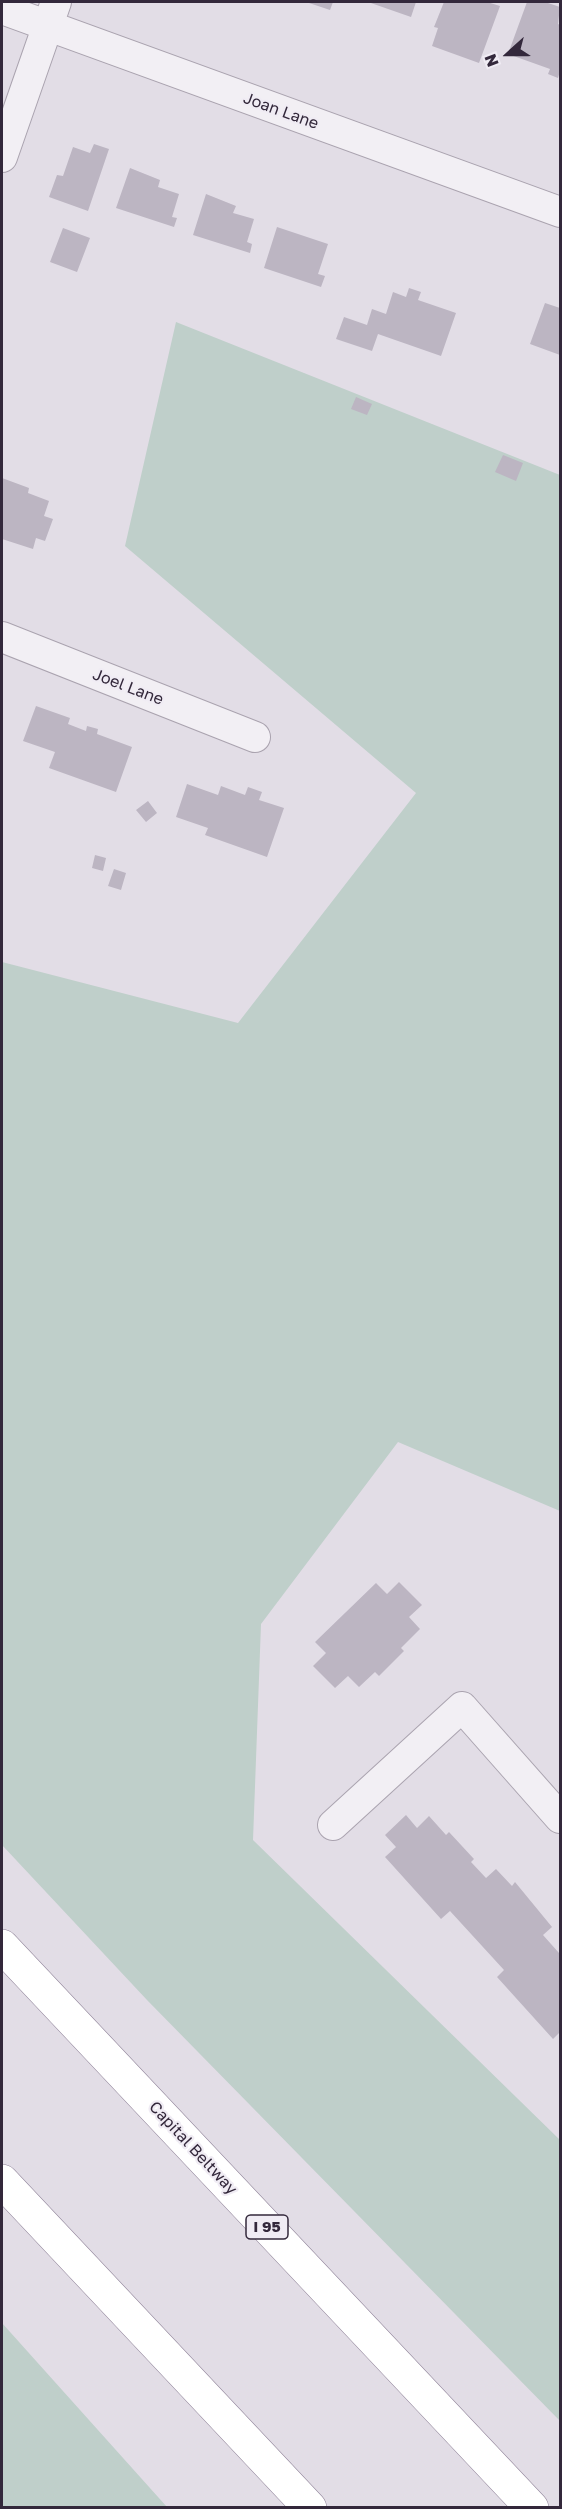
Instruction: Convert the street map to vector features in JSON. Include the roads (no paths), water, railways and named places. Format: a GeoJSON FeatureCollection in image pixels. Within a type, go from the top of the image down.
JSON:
{"type":"FeatureCollection","features":[{"type":"Feature","properties":{"kind":"highway","name":"Capital Beltway"},"geometry":{"type":"LineString","coordinates":[[2,1946],[532,2508]]}},
{"type":"Feature","properties":{"kind":"highway"},"geometry":{"type":"LineString","coordinates":[[2,2181],[310,2508]]}},
{"type":"Feature","properties":{"kind":"street","name":"Joan Lane"},"geometry":{"type":"LineString","coordinates":[[2,9],[52,14],[561,212]]}},
{"type":"Feature","properties":{"kind":"street"},"geometry":{"type":"LineString","coordinates":[[2,157],[52,14]]}},
{"type":"Feature","properties":{"kind":"street","name":"Joel Lane"},"geometry":{"type":"LineString","coordinates":[[2,638],[255,737]]}},
{"type":"Feature","properties":{"kind":"street"},"geometry":{"type":"LineString","coordinates":[[333,1825],[462,1707],[561,1818]]}}]}
